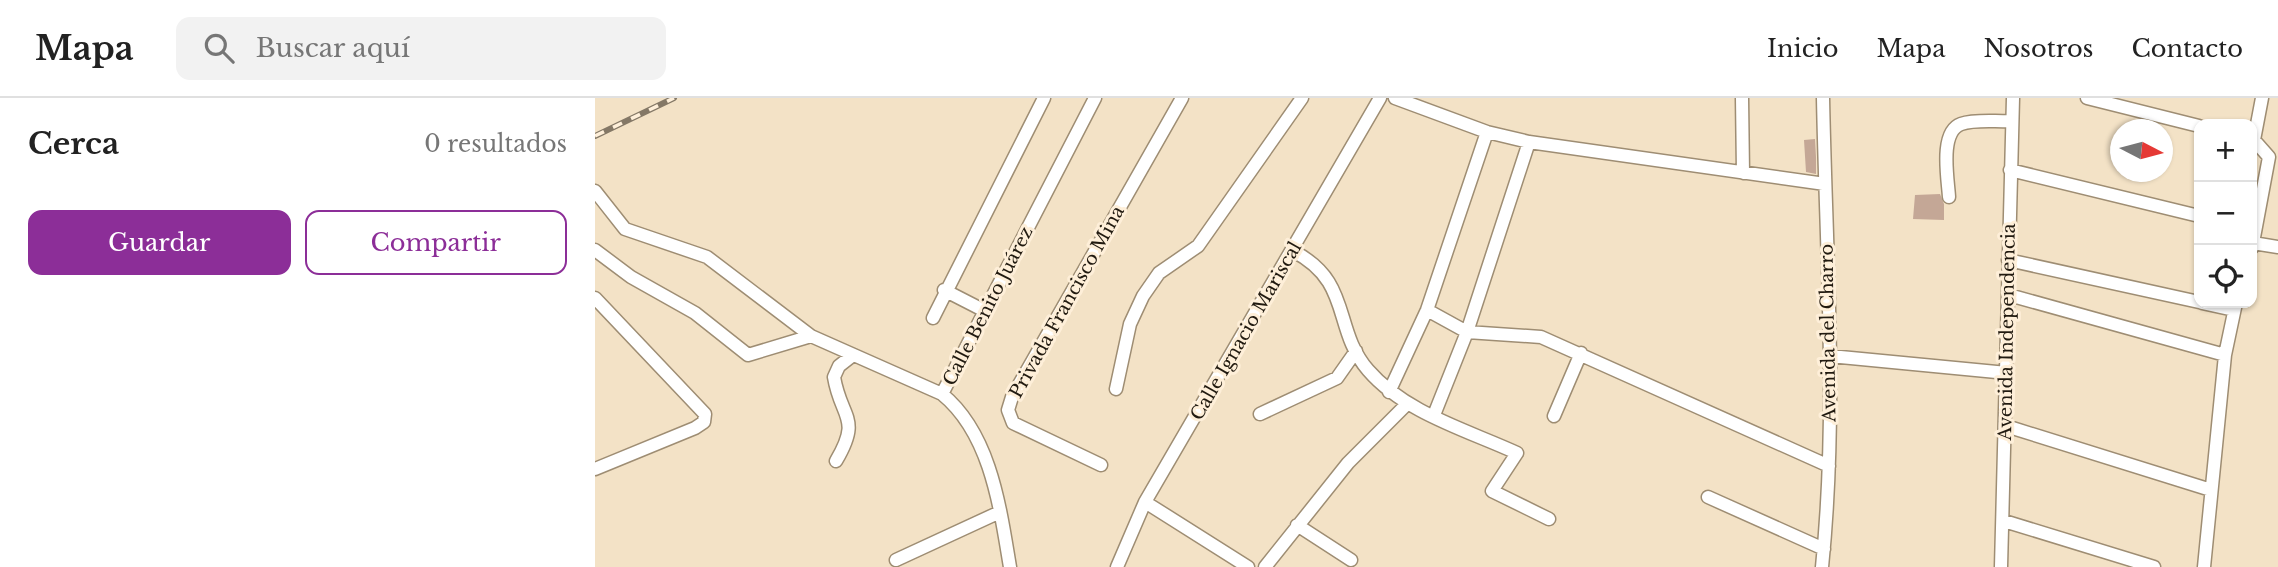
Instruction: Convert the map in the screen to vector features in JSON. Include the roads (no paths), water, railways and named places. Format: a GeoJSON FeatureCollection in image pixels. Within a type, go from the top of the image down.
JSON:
{"type":"FeatureCollection","features":[{"type":"Feature","properties":{"kind":"street"},"geometry":{"type":"LineString","coordinates":[[933,318],[944,290],[1044,98]]}},
{"type":"Feature","properties":{"kind":"street","name":"Calle Benito Juárez"},"geometry":{"type":"LineString","coordinates":[[1010,567],[1000,512],[971,424],[961,409],[942,394],[1095,98]]}},
{"type":"Feature","properties":{"kind":"street","name":"Privada Francisco Mina"},"geometry":{"type":"LineString","coordinates":[[1101,465],[1013,423],[1008,410],[1019,385],[1182,98]]}},
{"type":"Feature","properties":{"kind":"street"},"geometry":{"type":"LineString","coordinates":[[1117,389],[1130,324],[1143,296],[1159,273],[1198,246],[1302,98]]}},
{"type":"Feature","properties":{"kind":"street","name":"Calle Ignacio Mariscal"},"geometry":{"type":"LineString","coordinates":[[1117,567],[1145,502],[1380,98]]}},
{"type":"Feature","properties":{"kind":"street"},"geometry":{"type":"LineString","coordinates":[[1395,98],[1487,132],[1529,142],[1825,184]]}},
{"type":"Feature","properties":{"kind":"street"},"geometry":{"type":"LineString","coordinates":[[1742,98],[1743,173]]}},
{"type":"Feature","properties":{"kind":"street","name":"Avenida del Charro"},"geometry":{"type":"LineString","coordinates":[[1822,567],[1829,466],[1830,356],[1823,98]]}},
{"type":"Feature","properties":{"kind":"street","name":"Avenida Independencia"},"geometry":{"type":"LineString","coordinates":[[2001,567],[2013,98]]}},
{"type":"Feature","properties":{"kind":"street"},"geometry":{"type":"LineString","coordinates":[[2087,98],[2194,125]]}},
{"type":"Feature","properties":{"kind":"street"},"geometry":{"type":"LineString","coordinates":[[2257,121],[2262,98]]}},
{"type":"Feature","properties":{"kind":"street"},"geometry":{"type":"LineString","coordinates":[[1949,197],[1948,142],[1953,131],[1961,124],[2011,121]]}},
{"type":"Feature","properties":{"kind":"street"},"geometry":{"type":"LineString","coordinates":[[1389,392],[1427,310],[1487,132]]}},
{"type":"Feature","properties":{"kind":"street"},"geometry":{"type":"LineString","coordinates":[[1434,415],[1467,331],[1529,142]]}},
{"type":"Feature","properties":{"kind":"street"},"geometry":{"type":"LineString","coordinates":[[2257,143],[2274,158],[2257,215]]}},
{"type":"Feature","properties":{"kind":"street"},"geometry":{"type":"LineString","coordinates":[[2010,170],[2194,215]]}},
{"type":"Feature","properties":{"kind":"street"},"geometry":{"type":"LineString","coordinates":[[595,191],[625,229],[707,257],[811,336],[942,394]]}},
{"type":"Feature","properties":{"kind":"street"},"geometry":{"type":"LineString","coordinates":[[2257,246],[2278,247]]}},
{"type":"Feature","properties":{"kind":"street"},"geometry":{"type":"LineString","coordinates":[[595,250],[631,277],[695,313],[748,355],[811,336]]}},
{"type":"Feature","properties":{"kind":"street"},"geometry":{"type":"LineString","coordinates":[[1293,251],[1312,261],[1326,276],[1356,351],[1389,392],[1407,404],[1517,453],[1492,491],[1549,519]]}},
{"type":"Feature","properties":{"kind":"street"},"geometry":{"type":"LineString","coordinates":[[2008,260],[2194,301]]}},
{"type":"Feature","properties":{"kind":"street"},"geometry":{"type":"LineString","coordinates":[[944,290],[985,311]]}},
{"type":"Feature","properties":{"kind":"street"},"geometry":{"type":"LineString","coordinates":[[2009,295],[2225,355]]}},
{"type":"Feature","properties":{"kind":"street"},"geometry":{"type":"LineString","coordinates":[[595,298],[705,414],[704,422],[695,428],[595,469]]}},
{"type":"Feature","properties":{"kind":"street"},"geometry":{"type":"LineString","coordinates":[[2204,567],[2225,355],[2235,308]]}},
{"type":"Feature","properties":{"kind":"street"},"geometry":{"type":"LineString","coordinates":[[1427,310],[1467,331],[1541,337],[1829,466]]}},
{"type":"Feature","properties":{"kind":"street"},"geometry":{"type":"LineString","coordinates":[[1260,414],[1337,378],[1356,351]]}},
{"type":"Feature","properties":{"kind":"street"},"geometry":{"type":"LineString","coordinates":[[1554,416],[1581,353]]}},
{"type":"Feature","properties":{"kind":"street"},"geometry":{"type":"LineString","coordinates":[[836,461],[849,439],[851,425],[834,377],[839,366],[853,355]]}},
{"type":"Feature","properties":{"kind":"street"},"geometry":{"type":"LineString","coordinates":[[1830,356],[2007,373]]}},
{"type":"Feature","properties":{"kind":"street"},"geometry":{"type":"LineString","coordinates":[[1265,567],[1348,463],[1407,404]]}},
{"type":"Feature","properties":{"kind":"street"},"geometry":{"type":"LineString","coordinates":[[2006,426],[2211,490]]}},
{"type":"Feature","properties":{"kind":"street"},"geometry":{"type":"LineString","coordinates":[[1708,497],[1824,550]]}},
{"type":"Feature","properties":{"kind":"street"},"geometry":{"type":"LineString","coordinates":[[1145,502],[1248,567]]}},
{"type":"Feature","properties":{"kind":"street"},"geometry":{"type":"LineString","coordinates":[[895,560],[1000,512]]}},
{"type":"Feature","properties":{"kind":"street"},"geometry":{"type":"LineString","coordinates":[[2004,521],[2154,567]]}},
{"type":"Feature","properties":{"kind":"street"},"geometry":{"type":"LineString","coordinates":[[1297,525],[1351,560]]}},
{"type":"Feature","properties":{"kind":"railway"},"geometry":{"type":"LineString","coordinates":[[595,136],[674,98]]}}]}
